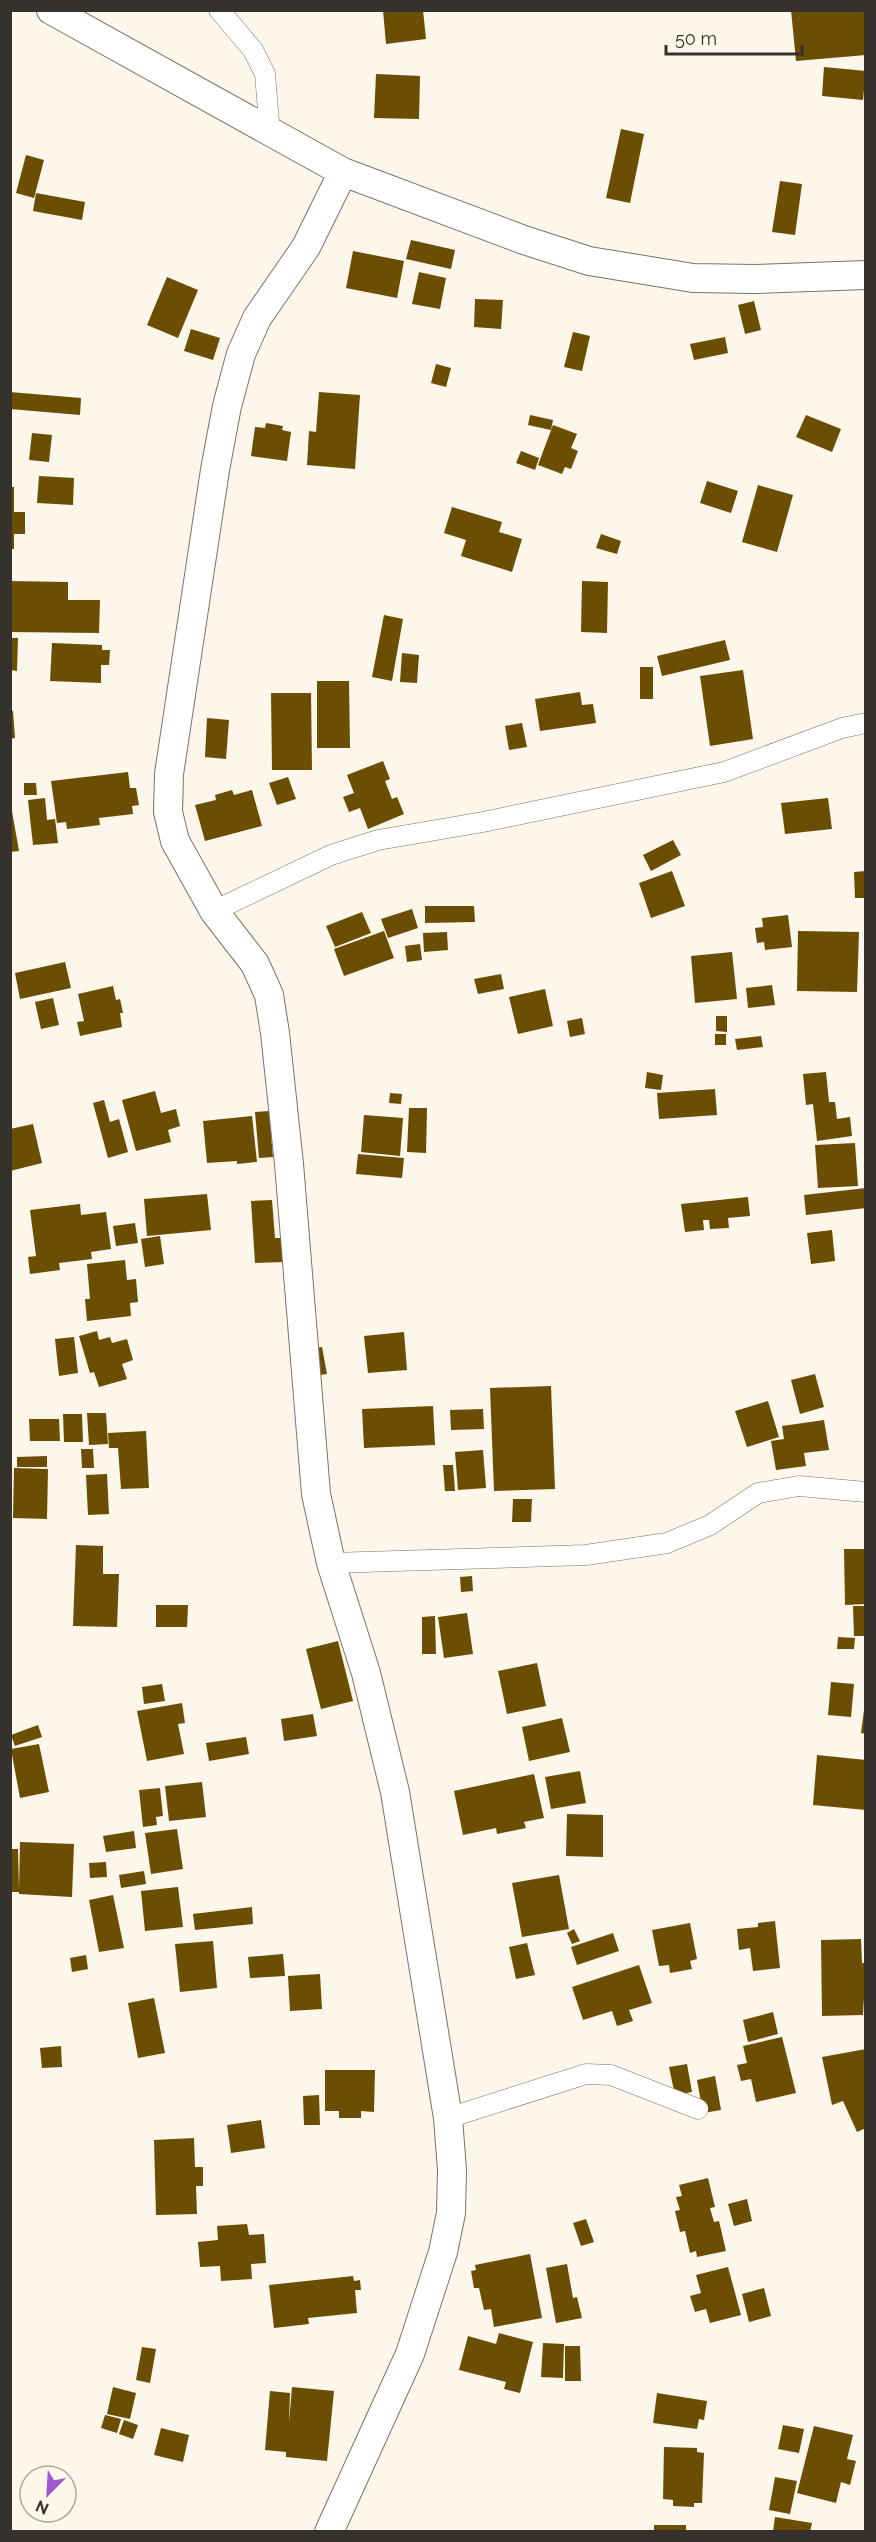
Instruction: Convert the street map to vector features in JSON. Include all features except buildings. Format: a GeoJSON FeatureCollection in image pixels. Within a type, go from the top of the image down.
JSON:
{"type":"FeatureCollection","features":[{"type":"Feature","properties":{"kind":"street"},"geometry":{"type":"LineString","coordinates":[[51,10],[270,134],[343,172],[524,240],[589,261],[693,278],[754,279],[866,275]]}},
{"type":"Feature","properties":{"kind":"street"},"geometry":{"type":"LineString","coordinates":[[219,10],[253,50],[265,74],[270,134]]}},
{"type":"Feature","properties":{"kind":"street"},"geometry":{"type":"LineString","coordinates":[[328,2532],[410,2354],[443,2252],[451,2213],[452,2170],[448,2118],[391,1771],[366,1673],[331,1563],[316,1494],[289,1164],[269,995],[255,964],[214,911],[175,841],[168,812],[169,774],[215,470],[227,406],[241,354],[257,318],[306,247],[343,172]]}},
{"type":"Feature","properties":{"kind":"street"},"geometry":{"type":"LineString","coordinates":[[214,911],[331,855],[378,840],[483,822],[724,772],[842,728],[866,723]]}},
{"type":"Feature","properties":{"kind":"street"},"geometry":{"type":"LineString","coordinates":[[331,1563],[586,1555],[667,1543],[710,1525],[759,1493],[799,1486],[866,1492]]}},
{"type":"Feature","properties":{"kind":"street"},"geometry":{"type":"LineString","coordinates":[[448,2118],[586,2074],[611,2076],[698,2109]]}}]}
